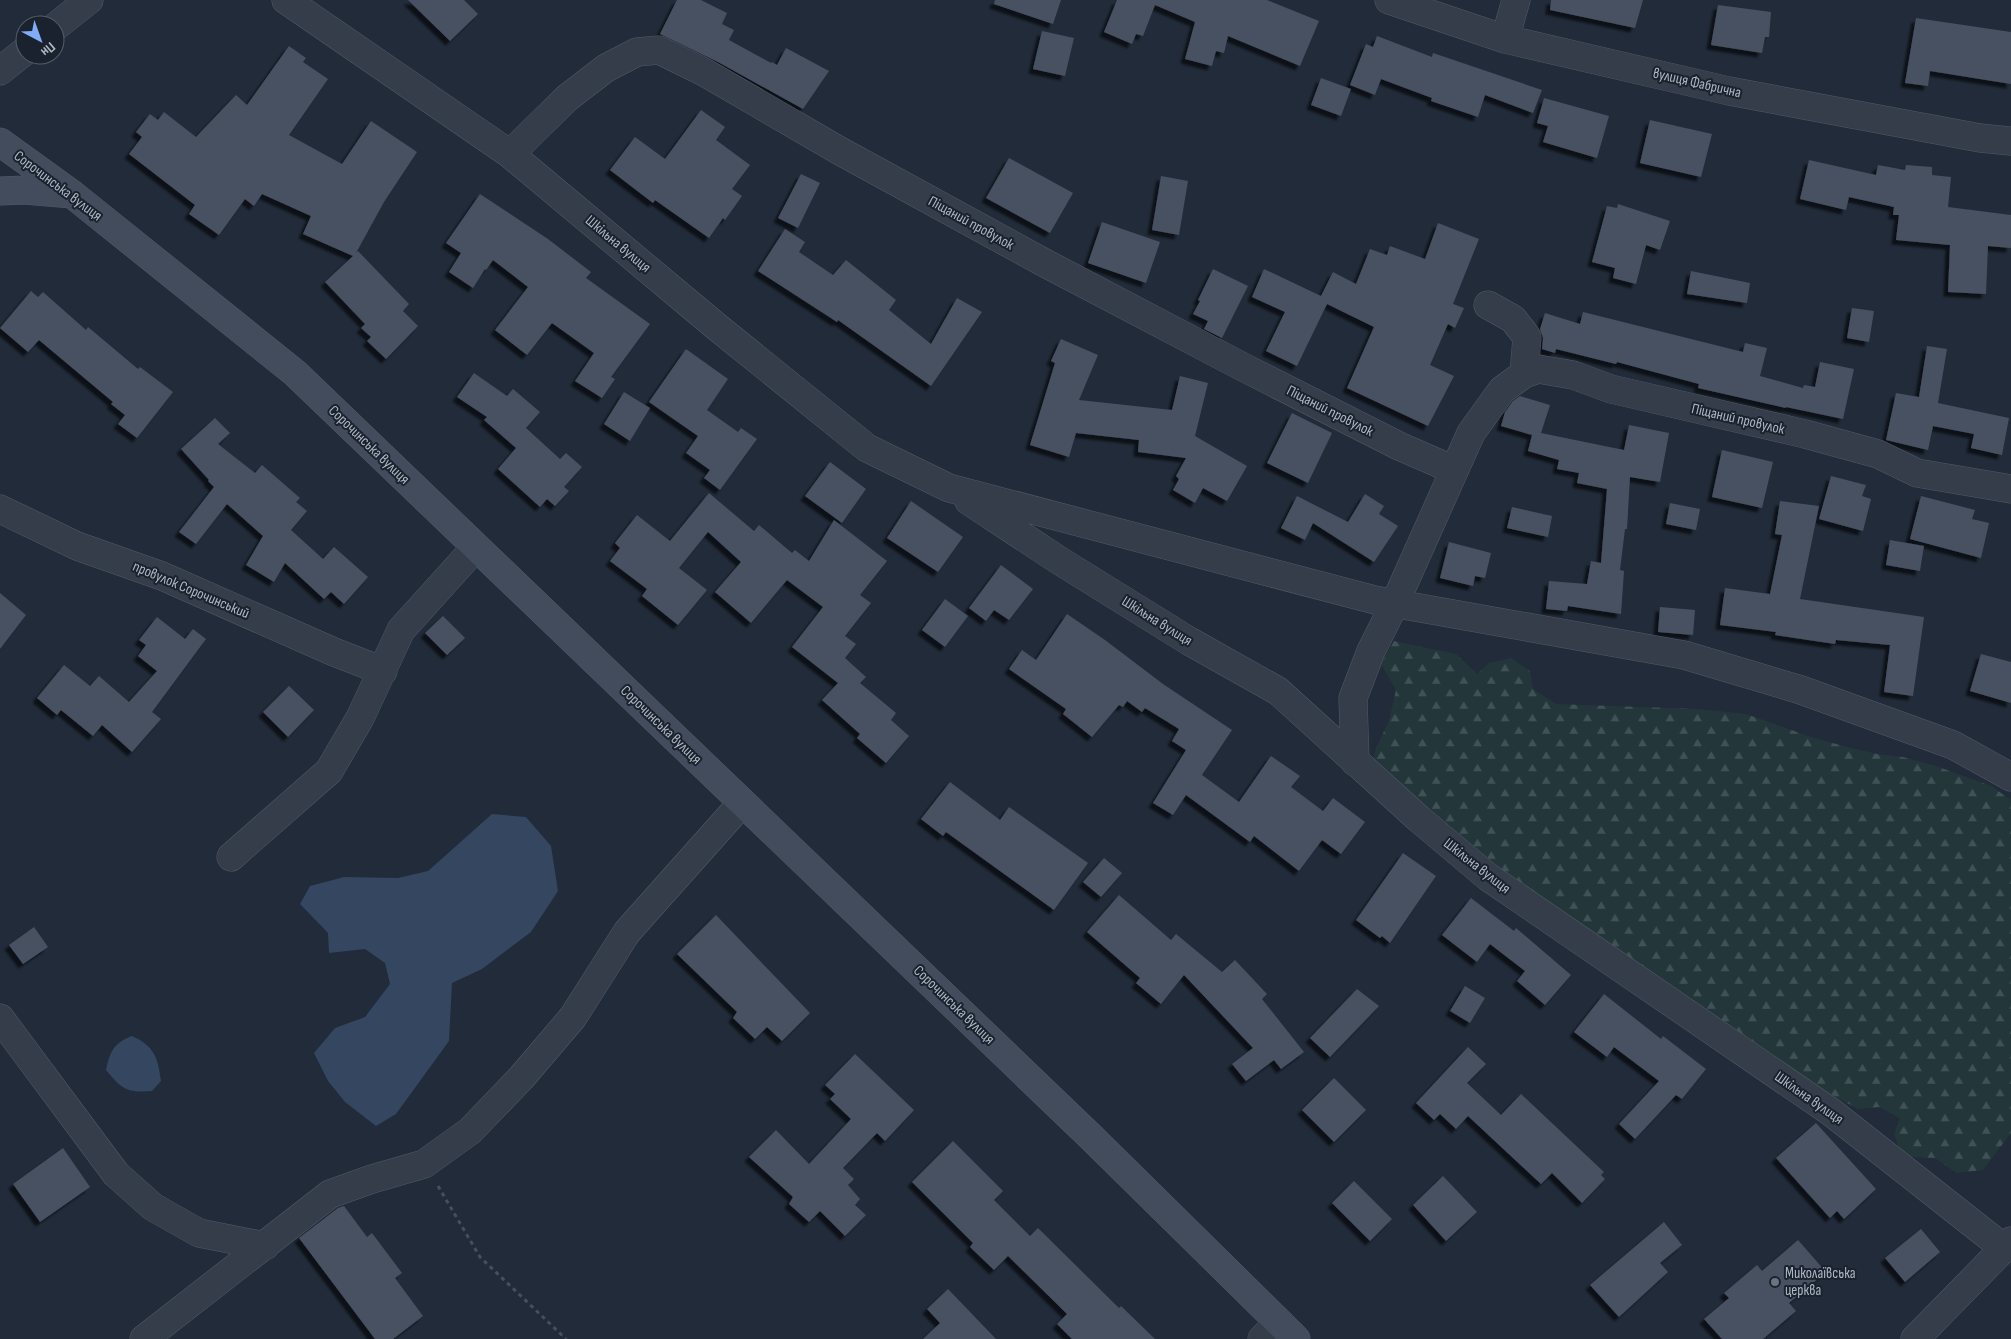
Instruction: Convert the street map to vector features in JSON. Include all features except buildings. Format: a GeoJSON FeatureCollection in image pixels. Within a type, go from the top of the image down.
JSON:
{"type":"FeatureCollection","features":[{"type":"Feature","properties":{"kind":"main road","name":"Сорочинська вулиця"},"geometry":{"type":"LineString","coordinates":[[0,142],[72,194],[295,373],[1092,1138],[1279,1333]]}},
{"type":"Feature","properties":{"kind":"main road"},"geometry":{"type":"LineString","coordinates":[[0,191],[24,190],[72,194]]}},
{"type":"Feature","properties":{"kind":"street"},"geometry":{"type":"LineString","coordinates":[[65,19],[89,0]]}},
{"type":"Feature","properties":{"kind":"street","name":"Шкільна вулиця"},"geometry":{"type":"LineString","coordinates":[[286,0],[510,154],[718,327],[868,448],[949,488],[1060,561],[1188,641],[1278,691],[1419,819],[1488,877],[1831,1112],[2008,1245]]}},
{"type":"Feature","properties":{"kind":"street","name":"вулиця Фабрична"},"geometry":{"type":"LineString","coordinates":[[1389,0],[1505,39],[1728,91],[1980,138],[2011,141]]}},
{"type":"Feature","properties":{"kind":"street"},"geometry":{"type":"LineString","coordinates":[[1505,39],[1516,0]]}},
{"type":"Feature","properties":{"kind":"street","name":"Піщаний провулок"},"geometry":{"type":"LineString","coordinates":[[510,154],[566,98],[606,68],[637,52],[659,50],[704,72],[840,151],[1052,267],[1398,446],[1454,470]]}},
{"type":"Feature","properties":{"kind":"street"},"geometry":{"type":"LineString","coordinates":[[0,71],[15,59]]}},
{"type":"Feature","properties":{"kind":"street"},"geometry":{"type":"LineString","coordinates":[[1488,305],[1513,319],[1527,337],[1524,374]]}},
{"type":"Feature","properties":{"kind":"street","name":"Піщаний провулок"},"geometry":{"type":"LineString","coordinates":[[1356,762],[1353,698],[1371,652],[1471,433],[1502,390],[1524,374],[1538,369],[1573,375],[1611,389],[1805,434],[1878,454],[1917,473],[2011,488]]}},
{"type":"Feature","properties":{"kind":"street","name":"Шкільна вулиця"},"geometry":{"type":"LineString","coordinates":[[949,488],[1366,598],[1684,655],[1801,690],[1953,745],[2011,777]]}},
{"type":"Feature","properties":{"kind":"street","name":"провулок Сорочинський"},"geometry":{"type":"LineString","coordinates":[[0,509],[78,546],[162,576],[334,652],[383,670]]}},
{"type":"Feature","properties":{"kind":"street"},"geometry":{"type":"LineString","coordinates":[[231,857],[329,771],[360,718],[400,630],[476,547]]}},
{"type":"Feature","properties":{"kind":"street"},"geometry":{"type":"LineString","coordinates":[[144,1339],[330,1194],[372,1179],[424,1164],[470,1131],[521,1078],[573,1017],[627,932],[742,803]]}},
{"type":"Feature","properties":{"kind":"street"},"geometry":{"type":"LineString","coordinates":[[0,1018],[116,1174],[153,1207],[199,1233],[265,1246]]}},
{"type":"Feature","properties":{"kind":"street"},"geometry":{"type":"LineString","coordinates":[[1915,1339],[2008,1245]]}},
{"type":"Feature","properties":{"kind":"path"},"geometry":{"type":"LineString","coordinates":[[424,1164],[480,1257],[566,1339]]}},
{"type":"Feature","properties":{"kind":"green space"},"geometry":{"type":"Polygon","coordinates":[[[1394,641],[1456,654],[1477,674],[1489,663],[1511,658],[1530,671],[1533,689],[1556,704],[1698,709],[1746,714],[1811,737],[1847,747],[1877,754],[1903,757],[1936,766],[1991,786],[2011,800],[2011,1133],[1983,1170],[1957,1173],[1935,1158],[1909,1157],[1900,1151],[1894,1134],[1900,1118],[1879,1107],[1858,1109],[1823,1090],[1556,915],[1371,771],[1376,748],[1389,721],[1396,690],[1381,664],[1394,641]]]}},
{"type":"Feature","properties":{"kind":"water"},"geometry":{"type":"Polygon","coordinates":[[[492,814],[526,817],[551,846],[558,891],[531,932],[482,969],[452,983],[449,1041],[396,1114],[376,1126],[345,1102],[328,1081],[314,1053],[335,1028],[365,1017],[390,984],[385,963],[365,949],[329,953],[328,933],[300,904],[310,886],[344,877],[398,878],[428,871],[492,814]]]}},
{"type":"Feature","properties":{"kind":"water"},"geometry":{"type":"Polygon","coordinates":[[[132,1036],[145,1044],[154,1053],[161,1081],[152,1091],[136,1091],[125,1088],[116,1082],[106,1070],[114,1048],[132,1036]]]}},
{"type":"Feature","properties":{"kind":"place","name":"Миколаївська церква"},"geometry":{"type":"Point","coordinates":[1775,1282]}}]}
